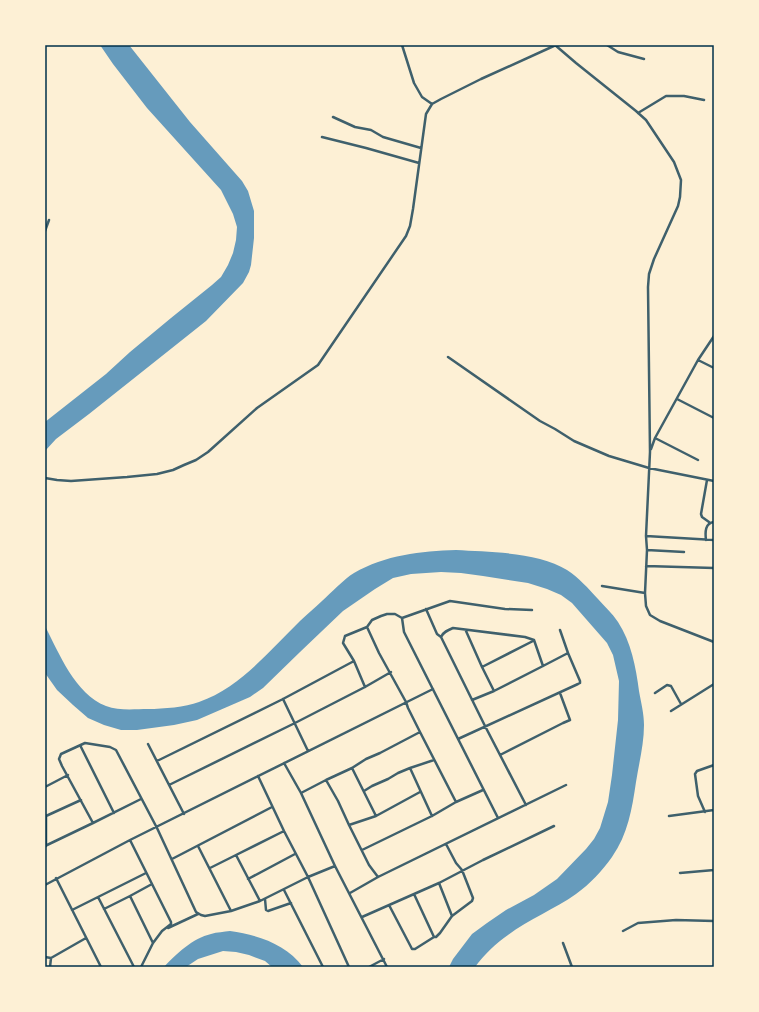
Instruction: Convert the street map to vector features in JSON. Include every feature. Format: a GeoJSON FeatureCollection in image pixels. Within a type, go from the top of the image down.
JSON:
{"type":"FeatureCollection","features":[{"type":"Feature","properties":{"kind":"street"},"geometry":{"type":"LineString","coordinates":[[402,45],[414,83],[422,96],[432,104]]}},
{"type":"Feature","properties":{"kind":"street"},"geometry":{"type":"LineString","coordinates":[[45,478],[71,481],[157,474],[172,470],[196,460],[208,452],[257,408],[318,365],[406,236],[411,221],[417,186],[426,114],[432,104],[481,79],[556,45],[646,120],[674,162],[681,180],[678,206],[654,259],[649,274],[650,452],[645,593],[646,606],[650,615],[660,621],[714,642]]}},
{"type":"Feature","properties":{"kind":"street"},"geometry":{"type":"LineString","coordinates":[[607,45],[618,52],[644,59]]}},
{"type":"Feature","properties":{"kind":"street"},"geometry":{"type":"LineString","coordinates":[[638,113],[666,96],[684,96],[704,100]]}},
{"type":"Feature","properties":{"kind":"street"},"geometry":{"type":"LineString","coordinates":[[332,117],[355,127],[371,130],[383,137],[421,148]]}},
{"type":"Feature","properties":{"kind":"street"},"geometry":{"type":"LineString","coordinates":[[322,137],[419,163]]}},
{"type":"Feature","properties":{"kind":"street"},"geometry":{"type":"LineString","coordinates":[[45,231],[49,220]]}},
{"type":"Feature","properties":{"kind":"street"},"geometry":{"type":"LineString","coordinates":[[650,452],[655,438],[698,360],[714,336]]}},
{"type":"Feature","properties":{"kind":"street"},"geometry":{"type":"LineString","coordinates":[[448,357],[540,421],[574,441],[609,456],[649,468],[714,482]]}},
{"type":"Feature","properties":{"kind":"street"},"geometry":{"type":"LineString","coordinates":[[698,360],[714,368]]}},
{"type":"Feature","properties":{"kind":"street"},"geometry":{"type":"LineString","coordinates":[[677,399],[714,418]]}},
{"type":"Feature","properties":{"kind":"street"},"geometry":{"type":"LineString","coordinates":[[655,438],[698,460]]}},
{"type":"Feature","properties":{"kind":"street"},"geometry":{"type":"LineString","coordinates":[[707,480],[701,514],[702,518],[709,522],[714,522]]}},
{"type":"Feature","properties":{"kind":"street"},"geometry":{"type":"LineString","coordinates":[[706,540],[705,532],[709,522]]}},
{"type":"Feature","properties":{"kind":"street"},"geometry":{"type":"LineString","coordinates":[[646,536],[714,540]]}},
{"type":"Feature","properties":{"kind":"street"},"geometry":{"type":"LineString","coordinates":[[647,550],[684,552]]}},
{"type":"Feature","properties":{"kind":"street"},"geometry":{"type":"LineString","coordinates":[[646,566],[714,568]]}},
{"type":"Feature","properties":{"kind":"street"},"geometry":{"type":"LineString","coordinates":[[602,586],[645,593]]}},
{"type":"Feature","properties":{"kind":"street"},"geometry":{"type":"LineString","coordinates":[[402,618],[450,601],[532,610]]}},
{"type":"Feature","properties":{"kind":"street"},"geometry":{"type":"LineString","coordinates":[[426,609],[437,634],[441,637],[526,805]]}},
{"type":"Feature","properties":{"kind":"street"},"geometry":{"type":"LineString","coordinates":[[365,687],[354,662],[344,645],[343,639],[345,636],[367,627],[372,620],[387,614],[395,614],[402,618]]}},
{"type":"Feature","properties":{"kind":"street"},"geometry":{"type":"LineString","coordinates":[[402,618],[404,632],[498,818]]}},
{"type":"Feature","properties":{"kind":"street"},"geometry":{"type":"LineString","coordinates":[[367,627],[456,802]]}},
{"type":"Feature","properties":{"kind":"street"},"geometry":{"type":"LineString","coordinates":[[441,637],[442,634],[453,628],[525,637],[534,640]]}},
{"type":"Feature","properties":{"kind":"street"},"geometry":{"type":"LineString","coordinates":[[466,630],[494,691]]}},
{"type":"Feature","properties":{"kind":"street"},"geometry":{"type":"LineString","coordinates":[[458,739],[580,682],[560,630]]}},
{"type":"Feature","properties":{"kind":"street"},"geometry":{"type":"LineString","coordinates":[[534,640],[543,666]]}},
{"type":"Feature","properties":{"kind":"street"},"geometry":{"type":"LineString","coordinates":[[482,666],[534,640]]}},
{"type":"Feature","properties":{"kind":"street"},"geometry":{"type":"LineString","coordinates":[[472,700],[494,691],[568,653]]}},
{"type":"Feature","properties":{"kind":"street"},"geometry":{"type":"LineString","coordinates":[[157,761],[354,662]]}},
{"type":"Feature","properties":{"kind":"street"},"geometry":{"type":"LineString","coordinates":[[169,785],[295,723],[365,687],[390,672]]}},
{"type":"Feature","properties":{"kind":"street"},"geometry":{"type":"LineString","coordinates":[[671,711],[714,684]]}},
{"type":"Feature","properties":{"kind":"street"},"geometry":{"type":"LineString","coordinates":[[655,693],[667,685],[670,686],[682,704]]}},
{"type":"Feature","properties":{"kind":"street"},"geometry":{"type":"LineString","coordinates":[[45,885],[130,840],[157,828],[433,689]]}},
{"type":"Feature","properties":{"kind":"street"},"geometry":{"type":"LineString","coordinates":[[500,754],[570,720],[560,692]]}},
{"type":"Feature","properties":{"kind":"street"},"geometry":{"type":"LineString","coordinates":[[283,699],[308,751]]}},
{"type":"Feature","properties":{"kind":"street"},"geometry":{"type":"LineString","coordinates":[[300,793],[352,768],[366,759],[420,732]]}},
{"type":"Feature","properties":{"kind":"street"},"geometry":{"type":"LineString","coordinates":[[93,824],[60,762],[61,754],[87,743],[113,747],[116,750],[157,828],[196,912],[201,916],[231,911],[260,901],[284,890],[308,876],[335,866]]}},
{"type":"Feature","properties":{"kind":"street"},"geometry":{"type":"LineString","coordinates":[[148,744],[184,814]]}},
{"type":"Feature","properties":{"kind":"street"},"geometry":{"type":"LineString","coordinates":[[80,745],[114,813]]}},
{"type":"Feature","properties":{"kind":"street"},"geometry":{"type":"LineString","coordinates":[[364,792],[372,786],[398,773],[434,760]]}},
{"type":"Feature","properties":{"kind":"street"},"geometry":{"type":"LineString","coordinates":[[284,763],[387,967]]}},
{"type":"Feature","properties":{"kind":"street"},"geometry":{"type":"LineString","coordinates":[[705,812],[698,796],[695,774],[697,771],[714,765]]}},
{"type":"Feature","properties":{"kind":"street"},"geometry":{"type":"LineString","coordinates":[[352,768],[376,816]]}},
{"type":"Feature","properties":{"kind":"street"},"geometry":{"type":"LineString","coordinates":[[410,768],[432,816]]}},
{"type":"Feature","properties":{"kind":"street"},"geometry":{"type":"LineString","coordinates":[[45,786],[68,776]]}},
{"type":"Feature","properties":{"kind":"street"},"geometry":{"type":"LineString","coordinates":[[258,776],[295,854],[308,876],[349,967]]}},
{"type":"Feature","properties":{"kind":"street"},"geometry":{"type":"LineString","coordinates":[[326,780],[345,814],[349,825],[370,865],[378,876]]}},
{"type":"Feature","properties":{"kind":"street"},"geometry":{"type":"LineString","coordinates":[[350,894],[378,876],[566,785]]}},
{"type":"Feature","properties":{"kind":"street"},"geometry":{"type":"LineString","coordinates":[[362,850],[432,816],[456,802],[483,790]]}},
{"type":"Feature","properties":{"kind":"street"},"geometry":{"type":"LineString","coordinates":[[349,825],[376,816],[420,792]]}},
{"type":"Feature","properties":{"kind":"street"},"geometry":{"type":"LineString","coordinates":[[80,800],[46,816],[46,846],[141,799]]}},
{"type":"Feature","properties":{"kind":"street"},"geometry":{"type":"LineString","coordinates":[[172,859],[272,807]]}},
{"type":"Feature","properties":{"kind":"street"},"geometry":{"type":"LineString","coordinates":[[670,816],[714,810]]}},
{"type":"Feature","properties":{"kind":"street"},"geometry":{"type":"LineString","coordinates":[[362,917],[439,883],[462,870],[554,826]]}},
{"type":"Feature","properties":{"kind":"street"},"geometry":{"type":"LineString","coordinates":[[210,868],[284,831]]}},
{"type":"Feature","properties":{"kind":"street"},"geometry":{"type":"LineString","coordinates":[[130,840],[171,922],[166,929]]}},
{"type":"Feature","properties":{"kind":"street"},"geometry":{"type":"LineString","coordinates":[[389,905],[411,948],[415,949],[440,933],[452,916],[472,901],[473,898],[462,870],[456,864],[446,844]]}},
{"type":"Feature","properties":{"kind":"street"},"geometry":{"type":"LineString","coordinates":[[198,846],[231,911]]}},
{"type":"Feature","properties":{"kind":"street"},"geometry":{"type":"LineString","coordinates":[[248,879],[295,854]]}},
{"type":"Feature","properties":{"kind":"street"},"geometry":{"type":"LineString","coordinates":[[236,855],[260,901]]}},
{"type":"Feature","properties":{"kind":"street"},"geometry":{"type":"LineString","coordinates":[[680,873],[714,870]]}},
{"type":"Feature","properties":{"kind":"street"},"geometry":{"type":"LineString","coordinates":[[72,910],[146,873]]}},
{"type":"Feature","properties":{"kind":"street"},"geometry":{"type":"LineString","coordinates":[[56,878],[101,967]]}},
{"type":"Feature","properties":{"kind":"street"},"geometry":{"type":"LineString","coordinates":[[439,883],[452,916]]}},
{"type":"Feature","properties":{"kind":"street"},"geometry":{"type":"LineString","coordinates":[[104,909],[152,884]]}},
{"type":"Feature","properties":{"kind":"street"},"geometry":{"type":"LineString","coordinates":[[284,890],[323,967]]}},
{"type":"Feature","properties":{"kind":"street"},"geometry":{"type":"LineString","coordinates":[[414,894],[434,937]]}},
{"type":"Feature","properties":{"kind":"street"},"geometry":{"type":"LineString","coordinates":[[130,896],[153,943]]}},
{"type":"Feature","properties":{"kind":"street"},"geometry":{"type":"LineString","coordinates":[[98,897],[134,967]]}},
{"type":"Feature","properties":{"kind":"street"},"geometry":{"type":"LineString","coordinates":[[265,899],[266,910],[268,911],[291,903]]}},
{"type":"Feature","properties":{"kind":"street"},"geometry":{"type":"LineString","coordinates":[[141,967],[153,943],[162,931],[198,914]]}},
{"type":"Feature","properties":{"kind":"street"},"geometry":{"type":"LineString","coordinates":[[623,931],[638,923],[676,920],[714,921]]}},
{"type":"Feature","properties":{"kind":"street"},"geometry":{"type":"LineString","coordinates":[[45,957],[51,958],[86,938]]}},
{"type":"Feature","properties":{"kind":"street"},"geometry":{"type":"LineString","coordinates":[[563,943],[572,967]]}},
{"type":"Feature","properties":{"kind":"street"},"geometry":{"type":"LineString","coordinates":[[50,967],[51,958]]}},
{"type":"Feature","properties":{"kind":"street"},"geometry":{"type":"LineString","coordinates":[[369,967],[384,959]]}},
{"type":"Feature","properties":{"kind":"water"},"geometry":{"type":"Polygon","coordinates":[[[100,45],[129,45],[190,122],[242,181],[248,191],[254,211],[254,238],[251,265],[243,283],[206,321],[56,439],[45,451],[45,422],[106,374],[130,352],[221,277],[233,253],[236,240],[237,227],[233,214],[221,190],[147,108],[100,45]]]}},
{"type":"Feature","properties":{"kind":"water"},"geometry":{"type":"Polygon","coordinates":[[[456,550],[498,552],[528,556],[556,564],[567,570],[579,580],[613,616],[623,630],[630,646],[644,721],[642,746],[631,812],[626,830],[612,857],[596,877],[581,890],[516,929],[490,950],[475,967],[449,967],[453,959],[472,934],[506,910],[534,895],[557,879],[586,849],[600,828],[608,802],[618,720],[619,681],[613,655],[607,643],[572,603],[561,595],[528,583],[461,573],[441,572],[411,574],[393,578],[343,611],[263,688],[250,697],[197,720],[174,725],[137,730],[121,730],[104,725],[88,718],[73,705],[57,690],[45,673],[45,626],[62,660],[77,683],[95,700],[106,706],[122,709],[154,709],[193,704],[214,695],[241,678],[303,618],[354,573],[378,562],[404,555],[430,551],[456,550]]]}},
{"type":"Feature","properties":{"kind":"water"},"geometry":{"type":"Polygon","coordinates":[[[230,931],[251,935],[271,942],[288,952],[303,967],[272,967],[265,961],[249,955],[223,951],[198,959],[186,967],[164,967],[179,952],[198,939],[213,933],[230,931]]]}}]}
